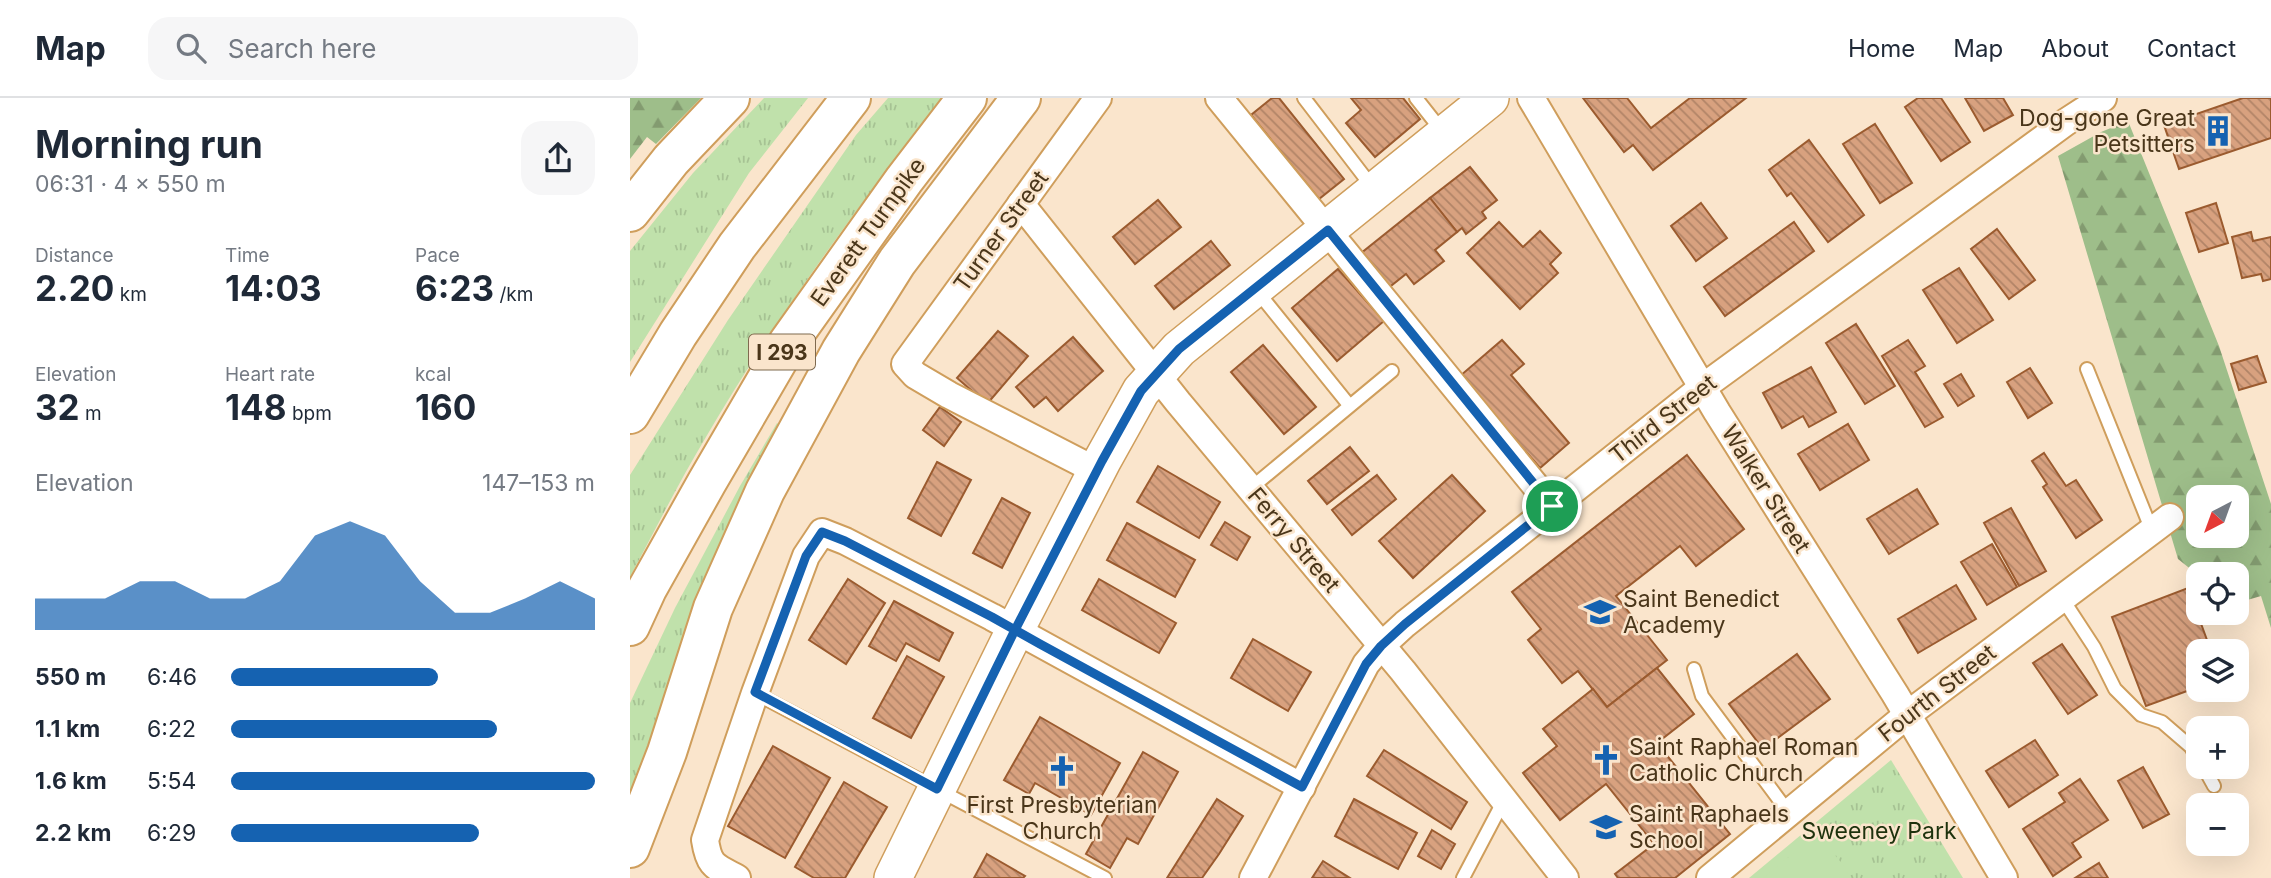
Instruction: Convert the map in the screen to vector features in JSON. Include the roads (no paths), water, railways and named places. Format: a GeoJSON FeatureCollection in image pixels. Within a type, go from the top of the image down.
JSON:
{"type":"FeatureCollection","features":[{"type":"Feature","properties":{"kind":"highway"},"geometry":{"type":"LineString","coordinates":[[630,212],[671,160],[730,98]]}},
{"type":"Feature","properties":{"kind":"highway"},"geometry":{"type":"LineString","coordinates":[[630,414],[678,334],[737,246],[851,98]]}},
{"type":"Feature","properties":{"kind":"highway","name":"Everett Turnpike"},"geometry":{"type":"LineString","coordinates":[[630,626],[647,589],[788,343],[904,180],[967,98]]}},
{"type":"Feature","properties":{"kind":"highway"},"geometry":{"type":"LineString","coordinates":[[630,848],[667,752],[713,608],[765,491],[841,351],[897,262],[1021,98]]}},
{"type":"Feature","properties":{"kind":"main road"},"geometry":{"type":"LineString","coordinates":[[893,878],[1015,630],[1141,391],[1179,349],[1490,98]]}},
{"type":"Feature","properties":{"kind":"street","name":"Turner Street"},"geometry":{"type":"LineString","coordinates":[[1097,471],[948,396],[905,364],[1098,98]]}},
{"type":"Feature","properties":{"kind":"street"},"geometry":{"type":"LineString","coordinates":[[1219,98],[1552,506]]}},
{"type":"Feature","properties":{"kind":"street","name":"Walker Street"},"geometry":{"type":"LineString","coordinates":[[1531,98],[1703,387],[1907,715],[2004,878]]}},
{"type":"Feature","properties":{"kind":"street","name":"Third Street"},"geometry":{"type":"LineString","coordinates":[[1253,878],[1366,664],[1381,646],[1405,624],[1703,387],[2066,122],[2103,98]]}},
{"type":"Feature","properties":{"kind":"street","name":"Ferry Street"},"geometry":{"type":"LineString","coordinates":[[1021,204],[1381,646],[1565,878]]}},
{"type":"Feature","properties":{"kind":"street","name":"Fourth Street"},"geometry":{"type":"LineString","coordinates":[[1710,878],[1907,715],[2161,524]]}},
{"type":"Feature","properties":{"kind":"street"},"geometry":{"type":"LineString","coordinates":[[728,873],[708,858],[705,840],[755,692],[806,556],[822,532],[845,541],[1015,630],[1302,787]]}},
{"type":"Feature","properties":{"kind":"lane"},"geometry":{"type":"LineString","coordinates":[[1304,98],[1375,192]]}},
{"type":"Feature","properties":{"kind":"lane"},"geometry":{"type":"LineString","coordinates":[[1416,98],[1445,134]]}},
{"type":"Feature","properties":{"kind":"lane"},"geometry":{"type":"LineString","coordinates":[[1254,289],[1349,405]]}},
{"type":"Feature","properties":{"kind":"lane"},"geometry":{"type":"LineString","coordinates":[[2087,369],[2161,524]]}},
{"type":"Feature","properties":{"kind":"lane"},"geometry":{"type":"LineString","coordinates":[[1251,488],[1392,371]]}},
{"type":"Feature","properties":{"kind":"lane"},"geometry":{"type":"LineString","coordinates":[[2062,598],[2094,647],[2115,689],[2141,715],[2162,722],[2186,743]]}},
{"type":"Feature","properties":{"kind":"lane"},"geometry":{"type":"LineString","coordinates":[[1695,669],[1702,696],[1788,813]]}},
{"type":"Feature","properties":{"kind":"lane"},"geometry":{"type":"LineString","coordinates":[[755,692],[1105,878]]}},
{"type":"Feature","properties":{"kind":"lane"},"geometry":{"type":"LineString","coordinates":[[2210,779],[2214,786]]}},
{"type":"Feature","properties":{"kind":"lane"},"geometry":{"type":"LineString","coordinates":[[1463,878],[1503,802]]}},
{"type":"Feature","properties":{"kind":"place","name":"Dog-gone Great Petsitters"},"geometry":{"type":"Point","coordinates":[2218,131]}},
{"type":"Feature","properties":{"kind":"place","name":"Saint Benedict Academy"},"geometry":{"type":"Point","coordinates":[1600,612]}},
{"type":"Feature","properties":{"kind":"place","name":"Saint Raphael Roman Catholic Church"},"geometry":{"type":"Point","coordinates":[1606,760]}},
{"type":"Feature","properties":{"kind":"place","name":"First Presbyterian Church"},"geometry":{"type":"Point","coordinates":[1062,771]}},
{"type":"Feature","properties":{"kind":"place","name":"Saint Raphaels School"},"geometry":{"type":"Point","coordinates":[1606,827]}},
{"type":"Feature","properties":{"kind":"park label","name":"Sweeney Park"},"geometry":{"type":"Point","coordinates":[1879,831]}}]}
